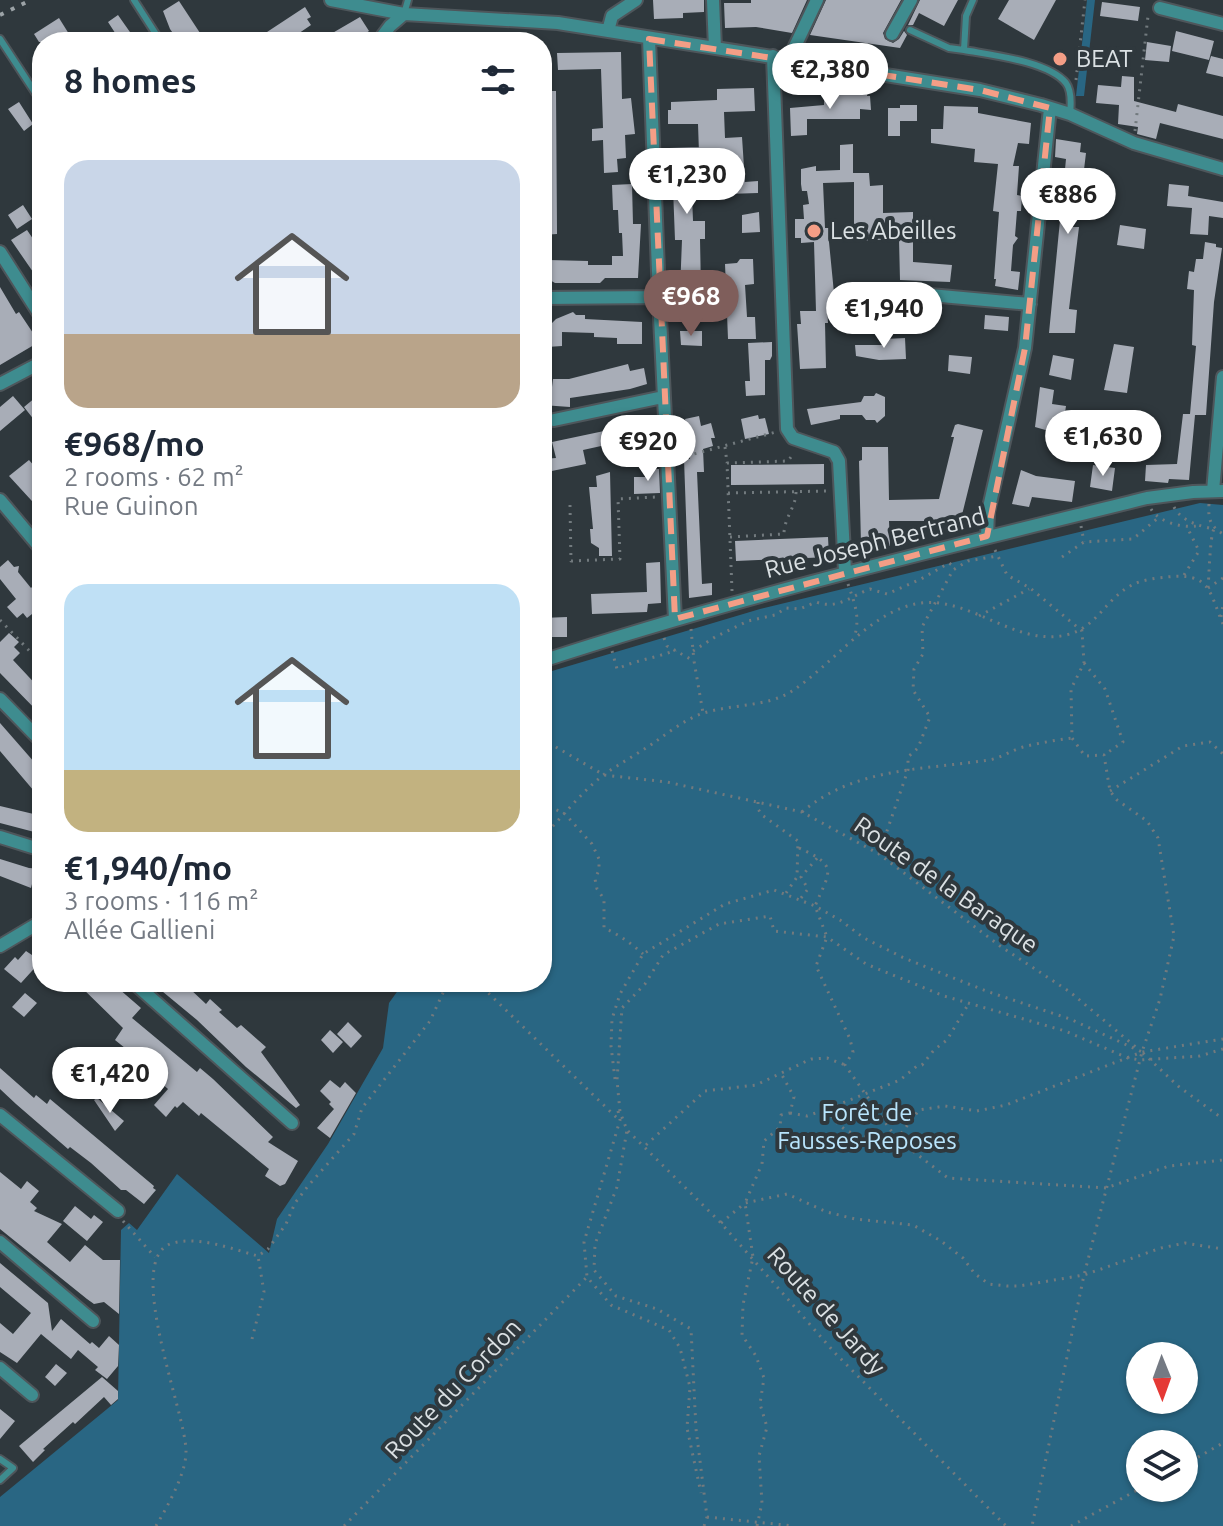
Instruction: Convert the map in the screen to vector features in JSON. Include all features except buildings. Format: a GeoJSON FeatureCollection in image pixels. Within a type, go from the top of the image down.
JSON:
{"type":"FeatureCollection","features":[{"type":"Feature","properties":{"kind":"street"},"geometry":{"type":"LineString","coordinates":[[331,0],[404,14],[558,23],[980,90],[1070,114],[1134,143],[1223,169]]}},
{"type":"Feature","properties":{"kind":"street"},"geometry":{"type":"LineString","coordinates":[[398,0],[404,14]]}},
{"type":"Feature","properties":{"kind":"street"},"geometry":{"type":"LineString","coordinates":[[608,31],[612,16],[636,0]]}},
{"type":"Feature","properties":{"kind":"street"},"geometry":{"type":"LineString","coordinates":[[713,0],[715,48]]}},
{"type":"Feature","properties":{"kind":"street"},"geometry":{"type":"LineString","coordinates":[[789,59],[817,0]]}},
{"type":"Feature","properties":{"kind":"street"},"geometry":{"type":"LineString","coordinates":[[892,34],[911,0]]}},
{"type":"Feature","properties":{"kind":"street"},"geometry":{"type":"LineString","coordinates":[[1154,9],[1223,24]]}},
{"type":"Feature","properties":{"kind":"street"},"geometry":{"type":"LineString","coordinates":[[386,32],[404,14]]}},
{"type":"Feature","properties":{"kind":"street"},"geometry":{"type":"LineString","coordinates":[[649,39],[675,619]]}},
{"type":"Feature","properties":{"kind":"street"},"geometry":{"type":"LineString","coordinates":[[773,56],[787,429],[793,438],[834,452],[839,461],[845,571]]}},
{"type":"Feature","properties":{"kind":"street"},"geometry":{"type":"LineString","coordinates":[[987,536],[988,512],[1025,348],[1050,108]]}},
{"type":"Feature","properties":{"kind":"street"},"geometry":{"type":"LineString","coordinates":[[0,252],[32,302]]}},
{"type":"Feature","properties":{"kind":"street"},"geometry":{"type":"LineString","coordinates":[[930,295],[1030,304]]}},
{"type":"Feature","properties":{"kind":"street"},"geometry":{"type":"LineString","coordinates":[[552,298],[659,297]]}},
{"type":"Feature","properties":{"kind":"street"},"geometry":{"type":"LineString","coordinates":[[0,384],[32,367]]}},
{"type":"Feature","properties":{"kind":"street"},"geometry":{"type":"LineString","coordinates":[[1215,495],[1223,377]]}},
{"type":"Feature","properties":{"kind":"street"},"geometry":{"type":"LineString","coordinates":[[554,420],[663,397]]}},
{"type":"Feature","properties":{"kind":"street","name":"Rue Joseph Bertrand"},"geometry":{"type":"LineString","coordinates":[[552,658],[845,571],[987,536],[1159,495],[1215,495]]}},
{"type":"Feature","properties":{"kind":"street"},"geometry":{"type":"LineString","coordinates":[[0,500],[32,538]]}},
{"type":"Feature","properties":{"kind":"street"},"geometry":{"type":"LineString","coordinates":[[0,699],[32,732]]}},
{"type":"Feature","properties":{"kind":"street"},"geometry":{"type":"LineString","coordinates":[[0,837],[32,847]]}},
{"type":"Feature","properties":{"kind":"street"},"geometry":{"type":"LineString","coordinates":[[0,929],[4,943],[32,927]]}},
{"type":"Feature","properties":{"kind":"street"},"geometry":{"type":"LineString","coordinates":[[144,992],[292,1123]]}},
{"type":"Feature","properties":{"kind":"street"},"geometry":{"type":"LineString","coordinates":[[0,1115],[118,1211]]}},
{"type":"Feature","properties":{"kind":"street"},"geometry":{"type":"LineString","coordinates":[[0,1242],[93,1321]]}},
{"type":"Feature","properties":{"kind":"street"},"geometry":{"type":"LineString","coordinates":[[0,1368],[32,1395]]}},
{"type":"Feature","properties":{"kind":"lane"},"geometry":{"type":"LineString","coordinates":[[134,0],[155,32]]}},
{"type":"Feature","properties":{"kind":"lane"},"geometry":{"type":"LineString","coordinates":[[404,14],[408,0]]}},
{"type":"Feature","properties":{"kind":"lane"},"geometry":{"type":"LineString","coordinates":[[964,50],[966,16],[973,0]]}},
{"type":"Feature","properties":{"kind":"lane"},"geometry":{"type":"LineString","coordinates":[[910,30],[949,48],[1023,60],[1059,77],[1069,91],[1070,114]]}},
{"type":"Feature","properties":{"kind":"lane"},"geometry":{"type":"LineString","coordinates":[[0,39],[32,88]]}},
{"type":"Feature","properties":{"kind":"lane"},"geometry":{"type":"LineString","coordinates":[[0,1459],[13,1468],[0,1480]]}},
{"type":"Feature","properties":{"kind":"path"},"geometry":{"type":"LineString","coordinates":[[1075,88],[1085,0]]}},
{"type":"Feature","properties":{"kind":"path"},"geometry":{"type":"LineString","coordinates":[[1134,143],[1154,9]]}},
{"type":"Feature","properties":{"kind":"path"},"geometry":{"type":"LineString","coordinates":[[667,461],[787,429]]}},
{"type":"Feature","properties":{"kind":"path"},"geometry":{"type":"LineString","coordinates":[[727,463],[788,461],[802,442]]}},
{"type":"Feature","properties":{"kind":"path"},"geometry":{"type":"LineString","coordinates":[[725,446],[733,603]]}},
{"type":"Feature","properties":{"kind":"path"},"geometry":{"type":"LineString","coordinates":[[728,493],[840,491]]}},
{"type":"Feature","properties":{"kind":"path"},"geometry":{"type":"LineString","coordinates":[[730,537],[784,534],[784,525],[796,502],[796,492]]}},
{"type":"Feature","properties":{"kind":"path"},"geometry":{"type":"LineString","coordinates":[[1214,529],[1210,522],[1215,495]]}},
{"type":"Feature","properties":{"kind":"path"},"geometry":{"type":"LineString","coordinates":[[570,505],[571,561],[620,559],[623,549],[618,499],[669,497]]}},
{"type":"Feature","properties":{"kind":"path"},"geometry":{"type":"LineString","coordinates":[[1174,508],[1178,514],[1223,534]]}},
{"type":"Feature","properties":{"kind":"path"},"geometry":{"type":"LineString","coordinates":[[1152,513],[1158,518],[1187,527],[1199,525]]}},
{"type":"Feature","properties":{"kind":"path"},"geometry":{"type":"LineString","coordinates":[[1062,557],[1084,542],[1133,539],[1158,518]]}},
{"type":"Feature","properties":{"kind":"path"},"geometry":{"type":"LineString","coordinates":[[1184,575],[1199,551],[1187,527]]}},
{"type":"Feature","properties":{"kind":"path"},"geometry":{"type":"LineString","coordinates":[[1208,588],[1212,559],[1210,534],[1214,529]]}},
{"type":"Feature","properties":{"kind":"path"},"geometry":{"type":"LineString","coordinates":[[1081,530],[1084,542]]}},
{"type":"Feature","properties":{"kind":"path"},"geometry":{"type":"LineString","coordinates":[[879,854],[908,770],[908,757],[918,748],[930,717],[913,690],[914,669],[923,654],[922,627],[956,568],[996,553],[1007,575],[1030,588],[1082,631],[1084,663],[1071,689],[1072,738],[1085,756],[1104,755],[1123,742],[1105,689],[1084,663]]}},
{"type":"Feature","properties":{"kind":"path"},"geometry":{"type":"LineString","coordinates":[[968,561],[972,557]]}},
{"type":"Feature","properties":{"kind":"path"},"geometry":{"type":"LineString","coordinates":[[693,651],[748,621],[775,615],[786,608],[800,609],[816,602],[840,605],[870,589],[887,594],[949,563],[956,568]]}},
{"type":"Feature","properties":{"kind":"path"},"geometry":{"type":"LineString","coordinates":[[552,828],[604,775],[676,727],[703,713],[790,693],[889,615],[914,604],[936,603],[1001,622],[1022,635],[1049,638],[1082,631],[1132,585],[1184,575],[1201,580],[1208,588],[1223,624]]}},
{"type":"Feature","properties":{"kind":"path"},"geometry":{"type":"LineString","coordinates":[[1208,588],[1223,578]]}},
{"type":"Feature","properties":{"kind":"path"},"geometry":{"type":"LineString","coordinates":[[849,587],[855,597],[857,622],[853,641]]}},
{"type":"Feature","properties":{"kind":"path"},"geometry":{"type":"LineString","coordinates":[[979,616],[1030,588]]}},
{"type":"Feature","properties":{"kind":"path"},"geometry":{"type":"LineString","coordinates":[[1221,619],[1223,605]]}},
{"type":"Feature","properties":{"kind":"path"},"geometry":{"type":"LineString","coordinates":[[0,620],[32,654]]}},
{"type":"Feature","properties":{"kind":"path"},"geometry":{"type":"LineString","coordinates":[[691,630],[703,713]]}},
{"type":"Feature","properties":{"kind":"path"},"geometry":{"type":"LineString","coordinates":[[664,638],[667,646],[694,661]]}},
{"type":"Feature","properties":{"kind":"path"},"geometry":{"type":"LineString","coordinates":[[613,653],[617,669],[676,650]]}},
{"type":"Feature","properties":{"kind":"path"},"geometry":{"type":"LineString","coordinates":[[802,812],[819,797],[843,785],[908,770],[993,759],[1021,748],[1072,738]]}},
{"type":"Feature","properties":{"kind":"path"},"geometry":{"type":"LineString","coordinates":[[1110,791],[1183,746],[1210,742],[1223,754]]}},
{"type":"Feature","properties":{"kind":"path"},"geometry":{"type":"LineString","coordinates":[[552,745],[604,775]]}},
{"type":"Feature","properties":{"kind":"path"},"geometry":{"type":"LineString","coordinates":[[1032,1526],[1084,1275],[1142,1052],[1160,999],[1174,936],[1158,838],[1147,821],[1117,800],[1110,791],[1104,755]]}},
{"type":"Feature","properties":{"kind":"path","name":"Route de la Baraque"},"geometry":{"type":"LineString","coordinates":[[604,775],[667,782],[802,812],[879,854],[1000,946],[1070,992],[1178,1086],[1223,1119]]}},
{"type":"Feature","properties":{"kind":"path"},"geometry":{"type":"LineString","coordinates":[[758,802],[762,815],[798,841],[797,877],[786,893]]}},
{"type":"Feature","properties":{"kind":"path"},"geometry":{"type":"LineString","coordinates":[[552,808],[565,814],[592,844],[599,859],[595,879],[604,899],[604,928],[620,939],[631,942],[643,954]]}},
{"type":"Feature","properties":{"kind":"path"},"geometry":{"type":"LineString","coordinates":[[799,848],[826,863],[829,874],[815,906],[827,937],[816,966],[850,1039],[853,1052],[845,1065]]}},
{"type":"Feature","properties":{"kind":"path"},"geometry":{"type":"LineString","coordinates":[[800,899],[808,889],[801,877],[818,857]]}},
{"type":"Feature","properties":{"kind":"path"},"geometry":{"type":"LineString","coordinates":[[707,1517],[687,1428],[690,1387],[680,1348],[669,1330],[611,1305],[587,1277],[584,1242],[620,1120],[611,1046],[612,1019],[620,994],[643,954],[725,904],[774,890],[815,906],[864,938],[904,958],[986,991],[1070,1019],[1142,1052]]}},
{"type":"Feature","properties":{"kind":"path"},"geometry":{"type":"LineString","coordinates":[[704,1526],[707,1517],[696,1429],[691,1329],[657,1309],[616,1296],[594,1270],[595,1244],[617,1187],[627,1130],[620,1112],[617,1080],[622,1008],[645,984],[663,955],[719,924],[770,916],[774,931],[827,937],[866,964],[944,996],[1065,1031],[1128,1058],[1200,1056],[1223,1049]]}},
{"type":"Feature","properties":{"kind":"path"},"geometry":{"type":"LineString","coordinates":[[156,1526],[171,1499],[187,1455],[184,1423],[158,1335],[153,1287],[155,1257],[162,1248],[173,1243],[197,1242],[258,1256],[268,1249],[286,1224],[295,1203],[354,1134],[362,1108],[430,1021],[443,992]]}},
{"type":"Feature","properties":{"kind":"path","name":"Route de Jardy"},"geometry":{"type":"LineString","coordinates":[[487,992],[721,1223],[835,1353],[1006,1526]]}},
{"type":"Feature","properties":{"kind":"path"},"geometry":{"type":"LineString","coordinates":[[721,1223],[745,1203],[762,1164],[764,1141],[780,1127],[781,1115],[807,1116],[900,1080],[922,1065],[947,1040],[969,1003]]}},
{"type":"Feature","properties":{"kind":"path"},"geometry":{"type":"LineString","coordinates":[[897,1139],[919,1110],[945,1106],[977,1111],[1006,1105],[1142,1052],[1223,1039]]}},
{"type":"Feature","properties":{"kind":"path"},"geometry":{"type":"LineString","coordinates":[[644,1146],[705,1091],[756,1085],[811,1059],[827,1058],[845,1065],[897,1139],[948,1178],[1106,1188],[1169,1166],[1223,1160]]}},
{"type":"Feature","properties":{"kind":"path"},"geometry":{"type":"LineString","coordinates":[[782,1075],[794,1097],[790,1113]]}},
{"type":"Feature","properties":{"kind":"path"},"geometry":{"type":"LineString","coordinates":[[827,1109],[836,1124],[856,1136],[897,1139]]}},
{"type":"Feature","properties":{"kind":"path"},"geometry":{"type":"LineString","coordinates":[[745,1203],[787,1194],[827,1212],[855,1219],[913,1225],[963,1258],[975,1274],[989,1284],[1019,1286],[1084,1275],[1161,1248],[1185,1243],[1223,1249]]}},
{"type":"Feature","properties":{"kind":"path"},"geometry":{"type":"LineString","coordinates":[[745,1203],[753,1257],[743,1305],[742,1335],[756,1356],[764,1378],[760,1404],[767,1427],[759,1456],[762,1503],[757,1524]]}},
{"type":"Feature","properties":{"kind":"path"},"geometry":{"type":"LineString","coordinates":[[118,1211],[126,1225],[155,1257]]}},
{"type":"Feature","properties":{"kind":"path"},"geometry":{"type":"LineString","coordinates":[[252,1339],[264,1292],[258,1256]]}},
{"type":"Feature","properties":{"kind":"path","name":"Route du Cordon"},"geometry":{"type":"LineString","coordinates":[[344,1526],[587,1277]]}},
{"type":"Feature","properties":{"kind":"path"},"geometry":{"type":"LineString","coordinates":[[1198,1457],[1223,1443]]}},
{"type":"Feature","properties":{"kind":"path"},"geometry":{"type":"LineString","coordinates":[[1071,1526],[1126,1496]]}},
{"type":"Feature","properties":{"kind":"path"},"geometry":{"type":"LineString","coordinates":[[707,1517],[794,1526]]}},
{"type":"Feature","properties":{"kind":"highlighted area"},"geometry":{"type":"Polygon","coordinates":[[[649,39],[980,90],[1050,108],[1025,348],[987,536],[675,619],[649,39]]]}},
{"type":"Feature","properties":{"kind":"green space"},"geometry":{"type":"Polygon","coordinates":[[[1087,0],[1095,0],[1084,96],[1076,96],[1087,0]]]}},
{"type":"Feature","properties":{"kind":"green space","name":"Forêt de Fausses-Reposes"},"geometry":{"type":"Polygon","coordinates":[[[1200,503],[1223,505],[1223,1526],[0,1526],[0,1497],[118,1400],[121,1230],[129,1223],[137,1230],[177,1174],[269,1253],[277,1219],[328,1144],[383,1048],[389,1003],[397,992],[552,992],[552,671],[760,609],[1200,503]]]}},
{"type":"Feature","properties":{"kind":"railway"},"geometry":{"type":"LineString","coordinates":[[0,15],[31,0]]}},
{"type":"Feature","properties":{"kind":"place","name":"BEAT"},"geometry":{"type":"Point","coordinates":[1060,59]}},
{"type":"Feature","properties":{"kind":"place","name":"Les Abeilles"},"geometry":{"type":"Point","coordinates":[814,231]}}]}
